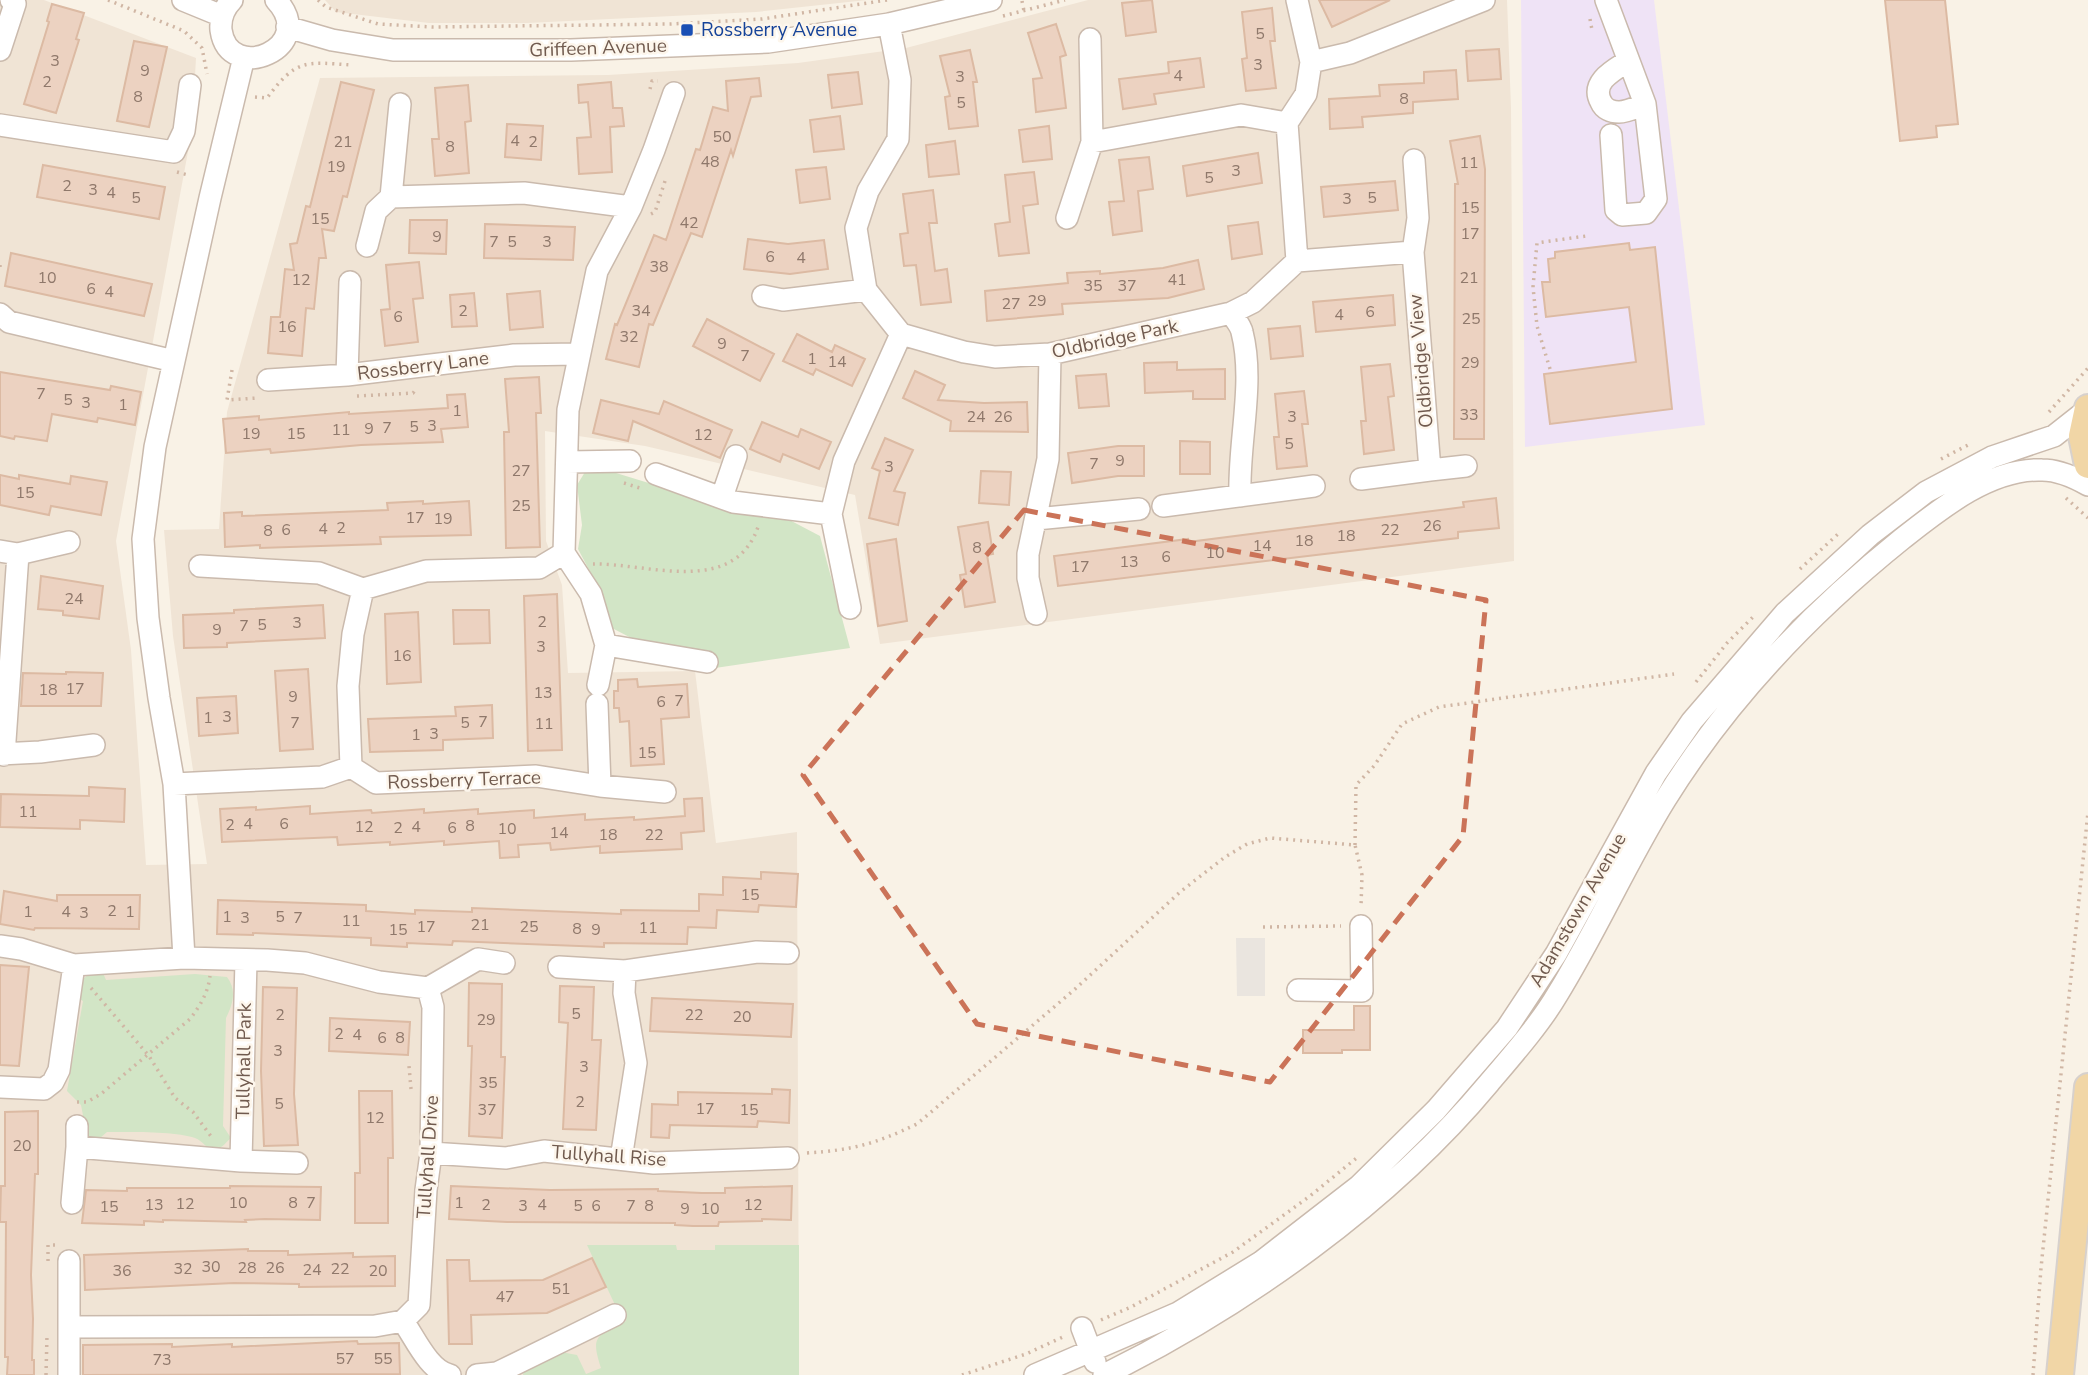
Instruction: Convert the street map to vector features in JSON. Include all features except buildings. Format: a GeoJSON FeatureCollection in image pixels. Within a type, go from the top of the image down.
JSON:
{"type":"FeatureCollection","features":[{"type":"Feature","properties":{"kind":"main road"},"geometry":{"type":"LineString","coordinates":[[2087,409],[2082,436],[2088,465]]}},
{"type":"Feature","properties":{"kind":"main road"},"geometry":{"type":"LineString","coordinates":[[2060,1375],[2088,1087]]}},
{"type":"Feature","properties":{"kind":"street"},"geometry":{"type":"LineString","coordinates":[[0,50],[15,4],[11,0]]}},
{"type":"Feature","properties":{"kind":"street"},"geometry":{"type":"LineString","coordinates":[[183,0],[227,8],[222,36],[235,53],[254,58],[273,52],[285,37],[286,16],[276,0]]}},
{"type":"Feature","properties":{"kind":"street","name":"Griffeen Avenue"},"geometry":{"type":"LineString","coordinates":[[287,27],[332,40],[393,50],[572,50],[768,42],[889,24],[991,0]]}},
{"type":"Feature","properties":{"kind":"street"},"geometry":{"type":"LineString","coordinates":[[1297,0],[1311,62],[1306,94],[1287,124],[1297,261],[1413,252]]}},
{"type":"Feature","properties":{"kind":"street"},"geometry":{"type":"LineString","coordinates":[[1311,62],[1350,53],[1484,0]]}},
{"type":"Feature","properties":{"kind":"street"},"geometry":{"type":"LineString","coordinates":[[1606,0],[1645,104],[1656,199],[1646,213],[1622,215],[1616,210],[1611,135]]}},
{"type":"Feature","properties":{"kind":"street"},"geometry":{"type":"LineString","coordinates":[[850,608],[831,514],[844,461],[901,334],[866,290],[856,228],[868,191],[898,139],[900,80],[889,24]]}},
{"type":"Feature","properties":{"kind":"street"},"geometry":{"type":"LineString","coordinates":[[1067,218],[1092,142],[1090,39]]}},
{"type":"Feature","properties":{"kind":"street"},"geometry":{"type":"LineString","coordinates":[[184,958],[174,784],[152,645],[144,538],[155,447],[209,198],[244,57]]}},
{"type":"Feature","properties":{"kind":"street"},"geometry":{"type":"LineString","coordinates":[[1628,61],[1603,79],[1598,93],[1599,99],[1609,110],[1619,112],[1645,104]]}},
{"type":"Feature","properties":{"kind":"street"},"geometry":{"type":"LineString","coordinates":[[0,125],[174,152],[184,131],[199,83]]}},
{"type":"Feature","properties":{"kind":"street"},"geometry":{"type":"LineString","coordinates":[[600,786],[597,694],[606,645],[591,594],[568,558],[568,410],[597,271],[637,212],[654,150],[674,93]]}},
{"type":"Feature","properties":{"kind":"street"},"geometry":{"type":"LineString","coordinates":[[391,197],[400,104]]}},
{"type":"Feature","properties":{"kind":"street"},"geometry":{"type":"LineString","coordinates":[[1092,142],[1241,115],[1287,124]]}},
{"type":"Feature","properties":{"kind":"street","name":"Oldbridge View"},"geometry":{"type":"LineString","coordinates":[[1414,160],[1418,218],[1413,252],[1430,470]]}},
{"type":"Feature","properties":{"kind":"street"},"geometry":{"type":"LineString","coordinates":[[367,246],[376,211],[391,197],[524,193],[637,212]]}},
{"type":"Feature","properties":{"kind":"street","name":"Oldbridge Park"},"geometry":{"type":"LineString","coordinates":[[901,334],[964,352],[995,357],[1049,354],[1231,313],[1253,302],[1297,261]]}},
{"type":"Feature","properties":{"kind":"street"},"geometry":{"type":"LineString","coordinates":[[347,375],[350,282]]}},
{"type":"Feature","properties":{"kind":"street"},"geometry":{"type":"LineString","coordinates":[[762,296],[783,300],[866,290]]}},
{"type":"Feature","properties":{"kind":"street"},"geometry":{"type":"LineString","coordinates":[[1231,313],[1242,330],[1247,383],[1239,465],[1240,496]]}},
{"type":"Feature","properties":{"kind":"street"},"geometry":{"type":"LineString","coordinates":[[0,314],[9,322],[174,361]]}},
{"type":"Feature","properties":{"kind":"street","name":"Rossberry Lane"},"geometry":{"type":"LineString","coordinates":[[268,388],[347,375],[514,355],[578,354]]}},
{"type":"Feature","properties":{"kind":"street"},"geometry":{"type":"LineString","coordinates":[[1037,614],[1028,578],[1028,554],[1048,459],[1049,354]]}},
{"type":"Feature","properties":{"kind":"street","name":"Adamstown Avenue"},"geometry":{"type":"LineString","coordinates":[[1035,1375],[1189,1306],[1261,1262],[1359,1186],[1436,1110],[1507,1028],[1556,954],[1656,774],[1692,721],[1785,613],[1870,535],[1926,492],[1992,457],[2054,436],[2087,409]]}},
{"type":"Feature","properties":{"kind":"street"},"geometry":{"type":"LineString","coordinates":[[722,498],[736,456]]}},
{"type":"Feature","properties":{"kind":"street"},"geometry":{"type":"LineString","coordinates":[[567,462],[630,461]]}},
{"type":"Feature","properties":{"kind":"street"},"geometry":{"type":"LineString","coordinates":[[1361,479],[1466,466]]}},
{"type":"Feature","properties":{"kind":"street","name":"Adamstown Avenue"},"geometry":{"type":"LineString","coordinates":[[1103,1375],[1196,1327],[1326,1236],[1409,1167],[1488,1084],[1556,997],[1665,799],[1732,706],[1795,634],[1860,573],[1926,520],[1968,493],[1995,480],[2021,472],[2043,470],[2075,477],[2088,485]]}},
{"type":"Feature","properties":{"kind":"street"},"geometry":{"type":"LineString","coordinates":[[656,474],[733,502],[831,514]]}},
{"type":"Feature","properties":{"kind":"street"},"geometry":{"type":"LineString","coordinates":[[1163,506],[1314,486]]}},
{"type":"Feature","properties":{"kind":"street"},"geometry":{"type":"LineString","coordinates":[[1036,519],[1139,509]]}},
{"type":"Feature","properties":{"kind":"street"},"geometry":{"type":"LineString","coordinates":[[69,542],[9,553],[2,754],[93,745]]}},
{"type":"Feature","properties":{"kind":"street"},"geometry":{"type":"LineString","coordinates":[[200,566],[318,573],[363,589],[426,571],[540,568],[568,558]]}},
{"type":"Feature","properties":{"kind":"street"},"geometry":{"type":"LineString","coordinates":[[174,784],[323,776],[351,767],[348,687],[363,589]]}},
{"type":"Feature","properties":{"kind":"street"},"geometry":{"type":"LineString","coordinates":[[606,645],[707,662]]}},
{"type":"Feature","properties":{"kind":"street","name":"Rossberry Terrace"},"geometry":{"type":"LineString","coordinates":[[351,767],[376,783],[536,776],[664,792]]}},
{"type":"Feature","properties":{"kind":"street"},"geometry":{"type":"LineString","coordinates":[[1297,990],[1362,991],[1361,926]]}},
{"type":"Feature","properties":{"kind":"street"},"geometry":{"type":"LineString","coordinates":[[0,946],[21,949],[80,973],[184,958],[246,960],[305,963],[379,982],[428,988],[478,959],[503,963]]}},
{"type":"Feature","properties":{"kind":"street"},"geometry":{"type":"LineString","coordinates":[[559,967],[625,971],[757,952],[788,953]]}},
{"type":"Feature","properties":{"kind":"street","name":"Tullyhall Park"},"geometry":{"type":"LineString","coordinates":[[232,1160],[246,960]]}},
{"type":"Feature","properties":{"kind":"street"},"geometry":{"type":"LineString","coordinates":[[621,1159],[635,1063],[624,993],[625,971]]}},
{"type":"Feature","properties":{"kind":"street"},"geometry":{"type":"LineString","coordinates":[[0,1087],[44,1089],[53,1082],[59,1070],[80,973]]}},
{"type":"Feature","properties":{"kind":"street","name":"Tullyhall Drive"},"geometry":{"type":"LineString","coordinates":[[403,1321],[418,1305],[431,1153],[433,1007],[428,988]]}},
{"type":"Feature","properties":{"kind":"street"},"geometry":{"type":"LineString","coordinates":[[72,1203],[77,1128],[232,1160],[297,1163]]}},
{"type":"Feature","properties":{"kind":"street","name":"Tullyhall Rise"},"geometry":{"type":"LineString","coordinates":[[431,1153],[506,1158],[544,1151],[654,1163],[788,1158]]}},
{"type":"Feature","properties":{"kind":"street"},"geometry":{"type":"LineString","coordinates":[[69,1261],[69,1375]]}},
{"type":"Feature","properties":{"kind":"street"},"geometry":{"type":"LineString","coordinates":[[477,1375],[498,1373],[615,1315]]}},
{"type":"Feature","properties":{"kind":"street"},"geometry":{"type":"LineString","coordinates":[[69,1327],[375,1326],[403,1321],[428,1361],[441,1373],[450,1375]]}},
{"type":"Feature","properties":{"kind":"street"},"geometry":{"type":"LineString","coordinates":[[1082,1328],[1103,1375]]}},
{"type":"Feature","properties":{"kind":"path"},"geometry":{"type":"LineString","coordinates":[[108,0],[184,31],[202,48],[199,83]]}},
{"type":"Feature","properties":{"kind":"path"},"geometry":{"type":"LineString","coordinates":[[318,0],[326,7],[378,24],[433,27],[762,19],[887,0]]}},
{"type":"Feature","properties":{"kind":"path"},"geometry":{"type":"LineString","coordinates":[[1022,1],[1024,10]]}},
{"type":"Feature","properties":{"kind":"path"},"geometry":{"type":"LineString","coordinates":[[637,212],[655,212],[665,181],[661,168]]}},
{"type":"Feature","properties":{"kind":"path"},"geometry":{"type":"LineString","coordinates":[[1550,369],[1537,327],[1533,287],[1537,243],[1586,236]]}},
{"type":"Feature","properties":{"kind":"path"},"geometry":{"type":"LineString","coordinates":[[0,265],[0,271]]}},
{"type":"Feature","properties":{"kind":"path"},"geometry":{"type":"LineString","coordinates":[[2043,417],[2088,369]]}},
{"type":"Feature","properties":{"kind":"path"},"geometry":{"type":"LineString","coordinates":[[232,370],[227,400],[268,388]]}},
{"type":"Feature","properties":{"kind":"path"},"geometry":{"type":"LineString","coordinates":[[354,396],[413,393],[421,383]]}},
{"type":"Feature","properties":{"kind":"path"},"geometry":{"type":"LineString","coordinates":[[1936,462],[1972,444]]}},
{"type":"Feature","properties":{"kind":"path"},"geometry":{"type":"LineString","coordinates":[[568,558],[651,570],[700,571],[727,566],[744,551],[757,532],[765,506]]}},
{"type":"Feature","properties":{"kind":"path"},"geometry":{"type":"LineString","coordinates":[[1793,576],[1843,530]]}},
{"type":"Feature","properties":{"kind":"path"},"geometry":{"type":"LineString","coordinates":[[1693,686],[1727,643],[1754,615]]}},
{"type":"Feature","properties":{"kind":"path"},"geometry":{"type":"LineString","coordinates":[[1262,927],[1361,926],[1362,875],[1355,845],[1356,785],[1374,766],[1402,723],[1439,707],[1674,674]]}},
{"type":"Feature","properties":{"kind":"path"},"geometry":{"type":"LineString","coordinates":[[2034,1375],[2041,1268],[2088,812]]}},
{"type":"Feature","properties":{"kind":"path"},"geometry":{"type":"LineString","coordinates":[[788,1158],[803,1153],[859,1148],[917,1124],[1074,990],[1180,892],[1225,857],[1247,844],[1270,838],[1355,845]]}},
{"type":"Feature","properties":{"kind":"path"},"geometry":{"type":"LineString","coordinates":[[77,1128],[77,1102],[87,1102],[101,1094],[190,1019],[200,1006],[208,986],[211,968]]}},
{"type":"Feature","properties":{"kind":"path"},"geometry":{"type":"LineString","coordinates":[[80,973],[149,1056],[175,1098],[192,1112],[232,1160]]}},
{"type":"Feature","properties":{"kind":"path"},"geometry":{"type":"LineString","coordinates":[[414,1093],[409,1087],[409,1066],[415,1058]]}},
{"type":"Feature","properties":{"kind":"path"},"geometry":{"type":"LineString","coordinates":[[962,1375],[1026,1354],[1131,1307],[1233,1252],[1310,1196],[1368,1148]]}},
{"type":"Feature","properties":{"kind":"highlighted area"},"geometry":{"type":"Polygon","coordinates":[[[1024,510],[1486,600],[1463,836],[1270,1082],[977,1024],[803,775],[1024,510]]]}},
{"type":"Feature","properties":{"kind":"shaded area"},"geometry":{"type":"Polygon","coordinates":[[[0,0],[44,0],[196,58],[192,130],[116,541],[131,650],[146,865],[207,864],[173,636],[164,530],[219,529],[227,412],[320,78],[608,75],[798,63],[906,48],[1088,0],[1507,0],[1511,108],[1514,561],[880,644],[855,495],[645,446],[545,431],[546,541],[562,585],[568,673],[695,671],[716,843],[797,832],[799,1375],[0,1375],[0,0]]]}},
{"type":"Feature","properties":{"kind":"shaded area"},"geometry":{"type":"Polygon","coordinates":[[[325,0],[867,0],[756,12],[527,23],[429,23],[336,12],[325,0]]]}},
{"type":"Feature","properties":{"kind":"shaded area"},"geometry":{"type":"Polygon","coordinates":[[[1521,0],[1654,0],[1705,425],[1525,447],[1521,0]]]}},
{"type":"Feature","properties":{"kind":"shaded area"},"geometry":{"type":"Polygon","coordinates":[[[1236,938],[1265,938],[1265,996],[1237,996],[1236,938]]]}},
{"type":"Feature","properties":{"kind":"green space"},"geometry":{"type":"Polygon","coordinates":[[[603,469],[665,488],[780,515],[820,536],[850,648],[695,671],[610,627],[596,583],[578,549],[582,525],[577,485],[585,472],[603,469]]]}},
{"type":"Feature","properties":{"kind":"green space"},"geometry":{"type":"Polygon","coordinates":[[[90,973],[103,973],[106,980],[195,974],[227,977],[233,997],[226,1018],[223,1126],[231,1138],[222,1147],[214,1150],[198,1139],[164,1133],[107,1132],[100,1138],[87,1136],[81,1105],[67,1091],[83,1001],[76,997],[81,981],[90,973]]]}},
{"type":"Feature","properties":{"kind":"green space"},"geometry":{"type":"Polygon","coordinates":[[[587,1245],[676,1245],[677,1250],[715,1250],[715,1245],[799,1245],[799,1375],[523,1375],[524,1370],[561,1352],[577,1355],[586,1374],[601,1368],[596,1343],[602,1334],[626,1321],[620,1306],[616,1307],[587,1245]]]}},
{"type":"Feature","properties":{"kind":"place","name":"Rossberry Avenue"},"geometry":{"type":"Point","coordinates":[687,30]}}]}
